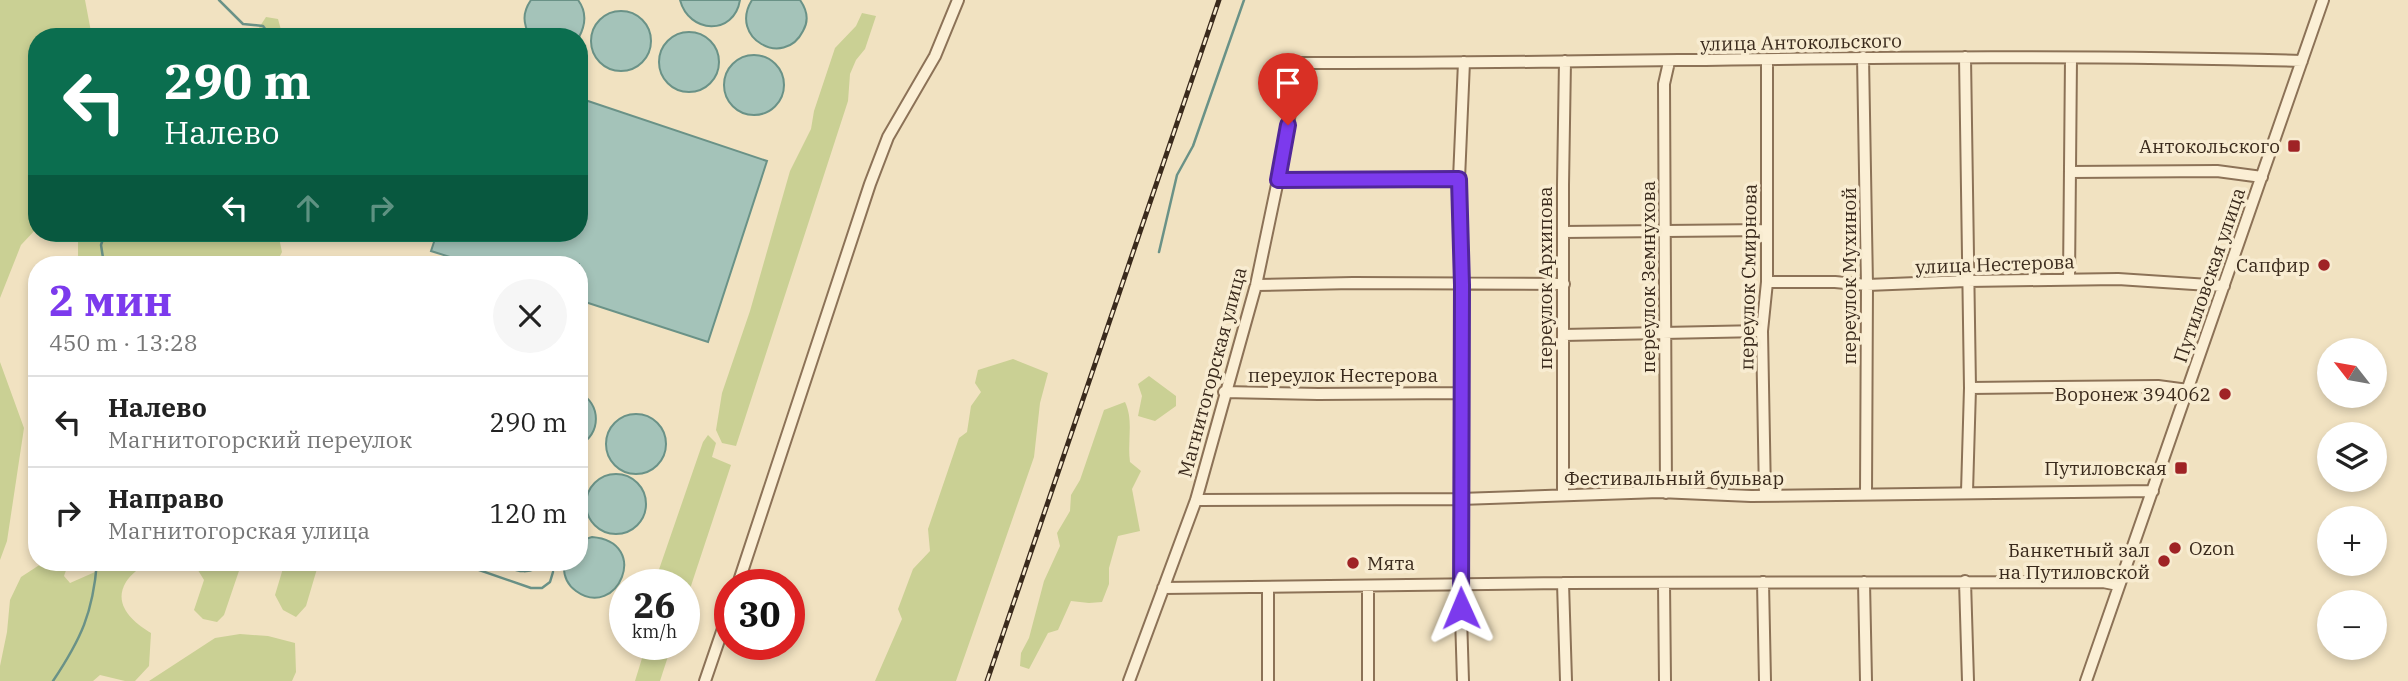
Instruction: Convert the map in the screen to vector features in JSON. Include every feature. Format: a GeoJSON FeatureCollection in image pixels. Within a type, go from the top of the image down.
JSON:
{"type":"FeatureCollection","features":[{"type":"Feature","properties":{"kind":"street"},"geometry":{"type":"LineString","coordinates":[[743,569],[870,184],[888,137],[935,56],[958,0]]}},
{"type":"Feature","properties":{"kind":"street","name":"Путиловская улица"},"geometry":{"type":"LineString","coordinates":[[2086,681],[2323,0]]}},
{"type":"Feature","properties":{"kind":"street","name":"улица Антокольского"},"geometry":{"type":"LineString","coordinates":[[1300,63],[1669,62],[1863,57],[2302,61]]}},
{"type":"Feature","properties":{"kind":"street","name":"переулок Мухиной"},"geometry":{"type":"LineString","coordinates":[[1863,57],[1867,285],[1866,494]]}},
{"type":"Feature","properties":{"kind":"street"},"geometry":{"type":"LineString","coordinates":[[1965,57],[1970,388],[1967,492]]}},
{"type":"Feature","properties":{"kind":"street"},"geometry":{"type":"LineString","coordinates":[[2069,279],[2071,58]]}},
{"type":"Feature","properties":{"kind":"street","name":"переулок Смирнова"},"geometry":{"type":"LineString","coordinates":[[1765,495],[1762,331],[1767,282],[1767,60]]}},
{"type":"Feature","properties":{"kind":"street","name":"переулок Архипова"},"geometry":{"type":"LineString","coordinates":[[1563,495],[1565,61]]}},
{"type":"Feature","properties":{"kind":"street"},"geometry":{"type":"LineString","coordinates":[[1463,681],[1460,584],[1462,285],[1459,179],[1464,62]]}},
{"type":"Feature","properties":{"kind":"street","name":"переулок Земнухова"},"geometry":{"type":"LineString","coordinates":[[1667,493],[1664,83],[1669,62]]}},
{"type":"Feature","properties":{"kind":"street","name":"Магнитогорская улица"},"geometry":{"type":"LineString","coordinates":[[1129,681],[1196,499],[1224,391],[1256,285],[1300,63]]}},
{"type":"Feature","properties":{"kind":"street"},"geometry":{"type":"LineString","coordinates":[[2070,172],[2217,171],[2262,177]]}},
{"type":"Feature","properties":{"kind":"street"},"geometry":{"type":"LineString","coordinates":[[1278,180],[1459,179]]}},
{"type":"Feature","properties":{"kind":"street"},"geometry":{"type":"LineString","coordinates":[[1563,232],[1767,230]]}},
{"type":"Feature","properties":{"kind":"street","name":"улица Нестерова"},"geometry":{"type":"LineString","coordinates":[[1767,282],[1867,285],[2118,279],[2224,286]]}},
{"type":"Feature","properties":{"kind":"street"},"geometry":{"type":"LineString","coordinates":[[1256,285],[1564,284]]}},
{"type":"Feature","properties":{"kind":"street"},"geometry":{"type":"LineString","coordinates":[[1563,335],[1762,331]]}},
{"type":"Feature","properties":{"kind":"street"},"geometry":{"type":"LineString","coordinates":[[1970,388],[2158,386],[2188,390]]}},
{"type":"Feature","properties":{"kind":"street","name":"переулок Нестерова"},"geometry":{"type":"LineString","coordinates":[[1224,391],[1318,394],[1461,393]]}},
{"type":"Feature","properties":{"kind":"street","name":"Фестивальный бульвар"},"geometry":{"type":"LineString","coordinates":[[1196,499],[1460,499],[1667,493],[1751,496],[2153,491]]}},
{"type":"Feature","properties":{"kind":"street"},"geometry":{"type":"LineString","coordinates":[[1965,581],[1968,681]]}},
{"type":"Feature","properties":{"kind":"street"},"geometry":{"type":"LineString","coordinates":[[1163,588],[1965,581],[2103,582],[2118,585]]}},
{"type":"Feature","properties":{"kind":"street"},"geometry":{"type":"LineString","coordinates":[[1763,582],[1765,681]]}},
{"type":"Feature","properties":{"kind":"street"},"geometry":{"type":"LineString","coordinates":[[1864,582],[1866,681]]}},
{"type":"Feature","properties":{"kind":"street"},"geometry":{"type":"LineString","coordinates":[[1563,583],[1566,681]]}},
{"type":"Feature","properties":{"kind":"street"},"geometry":{"type":"LineString","coordinates":[[1664,583],[1665,681]]}},
{"type":"Feature","properties":{"kind":"street"},"geometry":{"type":"LineString","coordinates":[[1368,587],[1368,681]]}},
{"type":"Feature","properties":{"kind":"street"},"geometry":{"type":"LineString","coordinates":[[1268,588],[1268,681]]}},
{"type":"Feature","properties":{"kind":"street"},"geometry":{"type":"LineString","coordinates":[[705,681],[714,655]]}},
{"type":"Feature","properties":{"kind":"green space"},"geometry":{"type":"Polygon","coordinates":[[[0,0],[85,0],[90,28],[28,28],[28,238],[21,245],[0,298],[0,0]]]}},
{"type":"Feature","properties":{"kind":"green space"},"geometry":{"type":"Polygon","coordinates":[[[862,13],[876,16],[865,49],[850,74],[848,101],[736,446],[722,443],[716,430],[722,393],[750,311],[790,171],[811,129],[814,111],[835,48],[856,26],[862,13]]]}},
{"type":"Feature","properties":{"kind":"green space"},"geometry":{"type":"Polygon","coordinates":[[[266,17],[278,19],[280,28],[259,28],[266,17]]]}},
{"type":"Feature","properties":{"kind":"green space"},"geometry":{"type":"Polygon","coordinates":[[[78,242],[280,242],[282,252],[280,256],[78,256],[78,242]]]}},
{"type":"Feature","properties":{"kind":"green space"},"geometry":{"type":"Polygon","coordinates":[[[1013,359],[1048,373],[1040,403],[1034,457],[956,681],[875,681],[902,619],[898,609],[913,569],[930,551],[928,529],[959,438],[967,432],[971,406],[981,392],[975,383],[978,370],[1013,359]]]}},
{"type":"Feature","properties":{"kind":"green space"},"geometry":{"type":"Polygon","coordinates":[[[0,362],[24,428],[7,541],[0,560],[0,362]]]}},
{"type":"Feature","properties":{"kind":"green space"},"geometry":{"type":"Polygon","coordinates":[[[1149,376],[1176,396],[1176,406],[1155,421],[1138,416],[1142,396],[1138,384],[1149,376]]]}},
{"type":"Feature","properties":{"kind":"green space"},"geometry":{"type":"Polygon","coordinates":[[[1125,402],[1130,424],[1130,462],[1141,471],[1132,489],[1140,531],[1118,536],[1109,568],[1109,584],[1102,602],[1071,601],[1058,630],[1048,633],[1029,669],[1020,666],[1021,653],[1029,638],[1044,581],[1060,546],[1057,533],[1070,511],[1071,495],[1080,480],[1104,410],[1125,402]]]}},
{"type":"Feature","properties":{"kind":"green space"},"geometry":{"type":"Polygon","coordinates":[[[708,435],[716,443],[712,457],[731,465],[697,569],[659,569],[703,442],[708,435]]]}},
{"type":"Feature","properties":{"kind":"green space"},"geometry":{"type":"Polygon","coordinates":[[[30,571],[66,571],[64,576],[70,583],[95,571],[136,571],[122,590],[123,606],[132,619],[151,633],[149,666],[135,681],[100,675],[93,681],[0,681],[10,600],[21,577],[30,571]]]}},
{"type":"Feature","properties":{"kind":"green space"},"geometry":{"type":"Polygon","coordinates":[[[198,571],[239,571],[224,615],[217,622],[203,619],[194,610],[204,580],[198,571]]]}},
{"type":"Feature","properties":{"kind":"green space"},"geometry":{"type":"Polygon","coordinates":[[[282,571],[316,571],[306,606],[296,617],[283,610],[275,595],[282,571]]]}},
{"type":"Feature","properties":{"kind":"green space"},"geometry":{"type":"Polygon","coordinates":[[[240,634],[268,636],[295,643],[296,672],[292,681],[149,681],[215,638],[240,634]]]}},
{"type":"Feature","properties":{"kind":"green space"},"geometry":{"type":"Polygon","coordinates":[[[641,660],[667,660],[660,681],[635,681],[641,660]]]}},
{"type":"Feature","properties":{"kind":"water"},"geometry":{"type":"Polygon","coordinates":[[[531,0],[578,0],[583,9],[583,27],[526,28],[524,18],[531,0]]]}},
{"type":"Feature","properties":{"kind":"water"},"geometry":{"type":"Polygon","coordinates":[[[680,0],[740,0],[736,12],[729,20],[721,25],[711,26],[692,19],[680,0]]]}},
{"type":"Feature","properties":{"kind":"water"},"geometry":{"type":"Polygon","coordinates":[[[752,0],[800,0],[807,19],[803,31],[794,42],[784,48],[761,44],[747,26],[747,14],[752,0]]]}},
{"type":"Feature","properties":{"kind":"water"},"geometry":{"type":"Polygon","coordinates":[[[615,11],[627,11],[646,24],[651,41],[649,53],[638,66],[627,71],[615,71],[596,58],[591,47],[591,35],[604,16],[615,11]]]}},
{"type":"Feature","properties":{"kind":"water"},"geometry":{"type":"Polygon","coordinates":[[[683,32],[695,32],[714,45],[719,62],[717,74],[706,87],[695,92],[683,92],[664,79],[659,68],[659,56],[672,37],[683,32]]]}},
{"type":"Feature","properties":{"kind":"water"},"geometry":{"type":"Polygon","coordinates":[[[748,55],[760,55],[779,68],[784,85],[782,97],[771,110],[760,115],[748,115],[729,102],[724,91],[724,79],[737,60],[748,55]]]}},
{"type":"Feature","properties":{"kind":"water"},"geometry":{"type":"Polygon","coordinates":[[[588,101],[767,161],[708,342],[588,303],[588,256],[447,256],[431,251],[434,242],[588,242],[588,101]]]}},
{"type":"Feature","properties":{"kind":"water"},"geometry":{"type":"Polygon","coordinates":[[[588,399],[596,419],[588,439],[588,399]]]}},
{"type":"Feature","properties":{"kind":"water"},"geometry":{"type":"Polygon","coordinates":[[[630,414],[642,414],[661,427],[666,444],[664,456],[653,469],[642,474],[630,474],[611,461],[606,450],[606,438],[619,419],[630,414]]]}},
{"type":"Feature","properties":{"kind":"water"},"geometry":{"type":"Polygon","coordinates":[[[610,474],[622,474],[633,479],[646,498],[646,510],[641,521],[622,534],[604,532],[588,516],[588,492],[599,479],[610,474]]]}},
{"type":"Feature","properties":{"kind":"water"},"geometry":{"type":"Polygon","coordinates":[[[588,538],[610,542],[621,552],[623,569],[609,569],[609,592],[604,596],[591,597],[576,591],[566,578],[565,571],[588,571],[588,538]]]}},
{"type":"Feature","properties":{"kind":"waterway"},"geometry":{"type":"LineString","coordinates":[[219,0],[243,24],[264,28]]}},
{"type":"Feature","properties":{"kind":"waterway"},"geometry":{"type":"LineString","coordinates":[[1159,252],[1177,175],[1193,146],[1244,0]]}},
{"type":"Feature","properties":{"kind":"waterway"},"geometry":{"type":"LineString","coordinates":[[102,242],[103,256]]}},
{"type":"Feature","properties":{"kind":"waterway"},"geometry":{"type":"LineString","coordinates":[[53,681],[84,625],[96,571]]}},
{"type":"Feature","properties":{"kind":"waterway"},"geometry":{"type":"LineString","coordinates":[[482,571],[531,588],[542,588],[550,582],[553,572]]}},
{"type":"Feature","properties":{"kind":"railway"},"geometry":{"type":"LineString","coordinates":[[987,681],[1219,0]]}},
{"type":"Feature","properties":{"kind":"place","name":"Антокольского"},"geometry":{"type":"Point","coordinates":[2294,146]}},
{"type":"Feature","properties":{"kind":"place","name":"Сапфир"},"geometry":{"type":"Point","coordinates":[2324,265]}},
{"type":"Feature","properties":{"kind":"place","name":"Воронеж 394062"},"geometry":{"type":"Point","coordinates":[2225,394]}},
{"type":"Feature","properties":{"kind":"place","name":"Путиловская"},"geometry":{"type":"Point","coordinates":[2181,468]}},
{"type":"Feature","properties":{"kind":"place","name":"Ozon"},"geometry":{"type":"Point","coordinates":[2175,548]}},
{"type":"Feature","properties":{"kind":"place","name":"Банкетный зал на Путиловской"},"geometry":{"type":"Point","coordinates":[2164,561]}},
{"type":"Feature","properties":{"kind":"place","name":"Мята"},"geometry":{"type":"Point","coordinates":[1353,563]}},
{"type":"Feature","properties":{"kind":"route"},"geometry":{"type":"LineString","coordinates":[[1288,125],[1278,180],[1459,179],[1462,285],[1461,608]]}}]}
